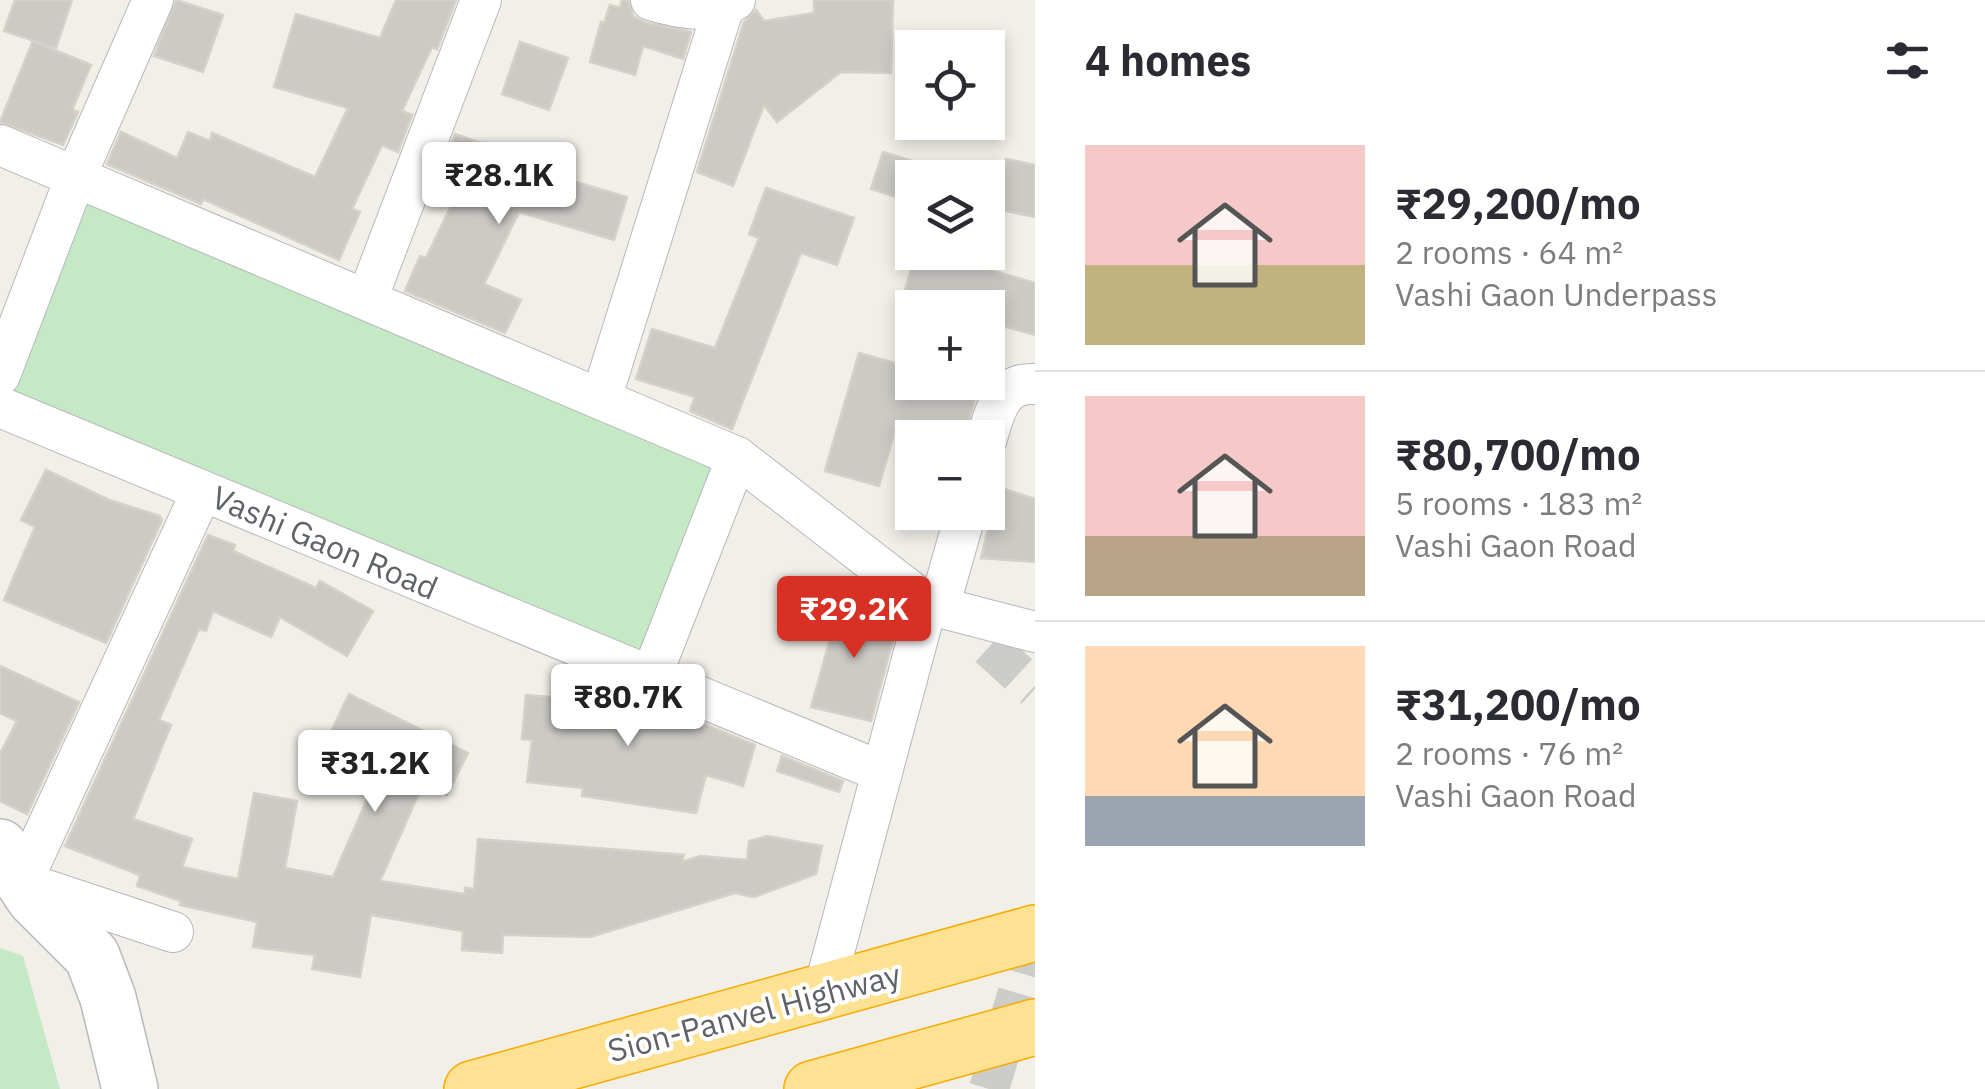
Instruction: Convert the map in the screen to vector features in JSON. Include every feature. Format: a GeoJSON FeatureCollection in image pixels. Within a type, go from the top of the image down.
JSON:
{"type":"FeatureCollection","features":[{"type":"Feature","properties":{"kind":"highway","name":"Sion-Panvel Highway"},"geometry":{"type":"LineString","coordinates":[[472,1089],[1035,933]]}},
{"type":"Feature","properties":{"kind":"highway"},"geometry":{"type":"LineString","coordinates":[[812,1089],[1035,1027]]}},
{"type":"Feature","properties":{"kind":"street"},"geometry":{"type":"LineString","coordinates":[[0,375],[76,176],[154,0]]}},
{"type":"Feature","properties":{"kind":"street"},"geometry":{"type":"LineString","coordinates":[[367,299],[481,0]]}},
{"type":"Feature","properties":{"kind":"street"},"geometry":{"type":"LineString","coordinates":[[601,399],[730,3],[687,10],[651,0]]}},
{"type":"Feature","properties":{"kind":"street"},"geometry":{"type":"LineString","coordinates":[[0,145],[737,458],[990,647]]}},
{"type":"Feature","properties":{"kind":"street"},"geometry":{"type":"LineString","coordinates":[[993,420],[998,401],[1015,386],[1035,384]]}},
{"type":"Feature","properties":{"kind":"street","name":"Vashi Gaon Road"},"geometry":{"type":"LineString","coordinates":[[0,407],[882,772]]}},
{"type":"Feature","properties":{"kind":"street"},"geometry":{"type":"LineString","coordinates":[[651,677],[737,458]]}},
{"type":"Feature","properties":{"kind":"street"},"geometry":{"type":"LineString","coordinates":[[7,868],[202,491]]}},
{"type":"Feature","properties":{"kind":"street"},"geometry":{"type":"LineString","coordinates":[[824,993],[882,772],[960,530]]}},
{"type":"Feature","properties":{"kind":"street"},"geometry":{"type":"LineString","coordinates":[[933,605],[1035,632]]}},
{"type":"Feature","properties":{"kind":"street"},"geometry":{"type":"LineString","coordinates":[[7,868],[172,932]]}},
{"type":"Feature","properties":{"kind":"street"},"geometry":{"type":"LineString","coordinates":[[7,868],[92,956],[108,998],[130,1089]]}},
{"type":"Feature","properties":{"kind":"green space"},"geometry":{"type":"Polygon","coordinates":[[[85,198],[719,467],[641,659],[11,394],[85,198]]]}},
{"type":"Feature","properties":{"kind":"green space"},"geometry":{"type":"Polygon","coordinates":[[[0,948],[23,956],[60,1089],[0,1089],[0,948]]]}},
{"type":"Feature","properties":{"kind":"building"},"geometry":{"type":"Polygon","coordinates":[[[15,0],[72,0],[56,48],[4,31],[15,0]]]}},
{"type":"Feature","properties":{"kind":"building"},"geometry":{"type":"Polygon","coordinates":[[[176,0],[223,15],[203,72],[154,56],[176,0]]]}},
{"type":"Feature","properties":{"kind":"building"},"geometry":{"type":"Polygon","coordinates":[[[396,0],[456,0],[437,49],[432,47],[402,111],[412,115],[398,152],[382,145],[352,209],[360,212],[339,260],[203,199],[201,204],[107,164],[121,132],[177,158],[188,132],[210,141],[212,133],[315,177],[348,108],[274,87],[296,14],[380,38],[396,0]]]}},
{"type":"Feature","properties":{"kind":"building"},"geometry":{"type":"Polygon","coordinates":[[[622,0],[628,0],[633,16],[644,22],[691,32],[683,59],[643,46],[635,75],[590,62],[601,22],[604,23],[610,5],[620,8],[622,0]]]}},
{"type":"Feature","properties":{"kind":"building"},"geometry":{"type":"Polygon","coordinates":[[[814,0],[893,0],[891,73],[841,72],[777,122],[764,105],[733,186],[697,172],[744,22],[756,10],[764,21],[814,13],[814,0]]]}},
{"type":"Feature","properties":{"kind":"building"},"geometry":{"type":"Polygon","coordinates":[[[33,41],[91,65],[72,110],[78,112],[63,145],[0,122],[33,41]]]}},
{"type":"Feature","properties":{"kind":"building"},"geometry":{"type":"Polygon","coordinates":[[[520,42],[568,58],[549,110],[502,94],[520,42]]]}},
{"type":"Feature","properties":{"kind":"building"},"geometry":{"type":"Polygon","coordinates":[[[455,134],[535,163],[532,169],[627,197],[614,240],[519,212],[484,284],[521,300],[505,333],[405,291],[420,256],[426,258],[463,181],[441,172],[455,134]]]}},
{"type":"Feature","properties":{"kind":"building"},"geometry":{"type":"Polygon","coordinates":[[[883,152],[909,160],[895,160],[895,197],[871,189],[883,152]]]}},
{"type":"Feature","properties":{"kind":"building"},"geometry":{"type":"Polygon","coordinates":[[[1006,159],[1035,165],[1035,217],[1005,211],[1006,159]]]}},
{"type":"Feature","properties":{"kind":"building"},"geometry":{"type":"Polygon","coordinates":[[[766,188],[854,218],[837,265],[801,253],[732,429],[690,411],[695,397],[636,379],[652,329],[715,348],[759,238],[749,234],[766,188]]]}},
{"type":"Feature","properties":{"kind":"building"},"geometry":{"type":"Polygon","coordinates":[[[911,270],[990,270],[1035,283],[1035,335],[1005,327],[1005,290],[905,290],[911,270]]]}},
{"type":"Feature","properties":{"kind":"building"},"geometry":{"type":"Polygon","coordinates":[[[859,353],[895,363],[895,400],[974,400],[969,420],[895,420],[879,486],[825,471],[859,353]]]}},
{"type":"Feature","properties":{"kind":"building"},"geometry":{"type":"Polygon","coordinates":[[[46,470],[162,520],[106,643],[4,600],[35,527],[21,520],[46,470]]]}},
{"type":"Feature","properties":{"kind":"building"},"geometry":{"type":"Polygon","coordinates":[[[1005,489],[1035,499],[1035,562],[981,558],[988,530],[1005,530],[1005,489]]]}},
{"type":"Feature","properties":{"kind":"building"},"geometry":{"type":"Polygon","coordinates":[[[208,535],[235,545],[233,551],[316,588],[320,581],[373,611],[347,656],[280,617],[271,637],[213,611],[206,631],[199,629],[159,720],[171,725],[133,819],[192,839],[182,867],[238,879],[254,793],[297,801],[285,868],[333,877],[382,765],[327,740],[349,694],[468,753],[447,795],[423,784],[380,881],[465,894],[465,888],[474,889],[478,839],[684,855],[682,862],[700,856],[747,860],[749,841],[767,836],[822,846],[816,874],[754,897],[735,893],[590,937],[503,935],[502,953],[462,950],[463,931],[371,915],[360,977],[312,969],[315,955],[253,947],[257,922],[180,905],[181,901],[137,886],[140,875],[65,846],[208,535]]]}},
{"type":"Feature","properties":{"kind":"building"},"geometry":{"type":"Polygon","coordinates":[[[844,590],[896,629],[871,721],[811,707],[844,590]]]}},
{"type":"Feature","properties":{"kind":"building"},"geometry":{"type":"Polygon","coordinates":[[[0,666],[79,702],[27,814],[0,801],[0,754],[17,721],[0,713],[0,666]]]}},
{"type":"Feature","properties":{"kind":"building"},"geometry":{"type":"Polygon","coordinates":[[[586,675],[673,711],[672,715],[755,745],[743,786],[706,775],[696,813],[582,796],[583,788],[527,782],[532,740],[522,739],[526,695],[580,699],[586,675]]]}},
{"type":"Feature","properties":{"kind":"building"},"geometry":{"type":"Polygon","coordinates":[[[782,756],[843,781],[839,792],[777,771],[782,756]]]}},
{"type":"Feature","properties":{"kind":"tunnel"},"geometry":{"type":"LineString","coordinates":[[989,647],[1035,689]]}},
{"type":"Feature","properties":{"kind":"tunnel"},"geometry":{"type":"LineString","coordinates":[[989,1089],[1035,935]]}}]}
